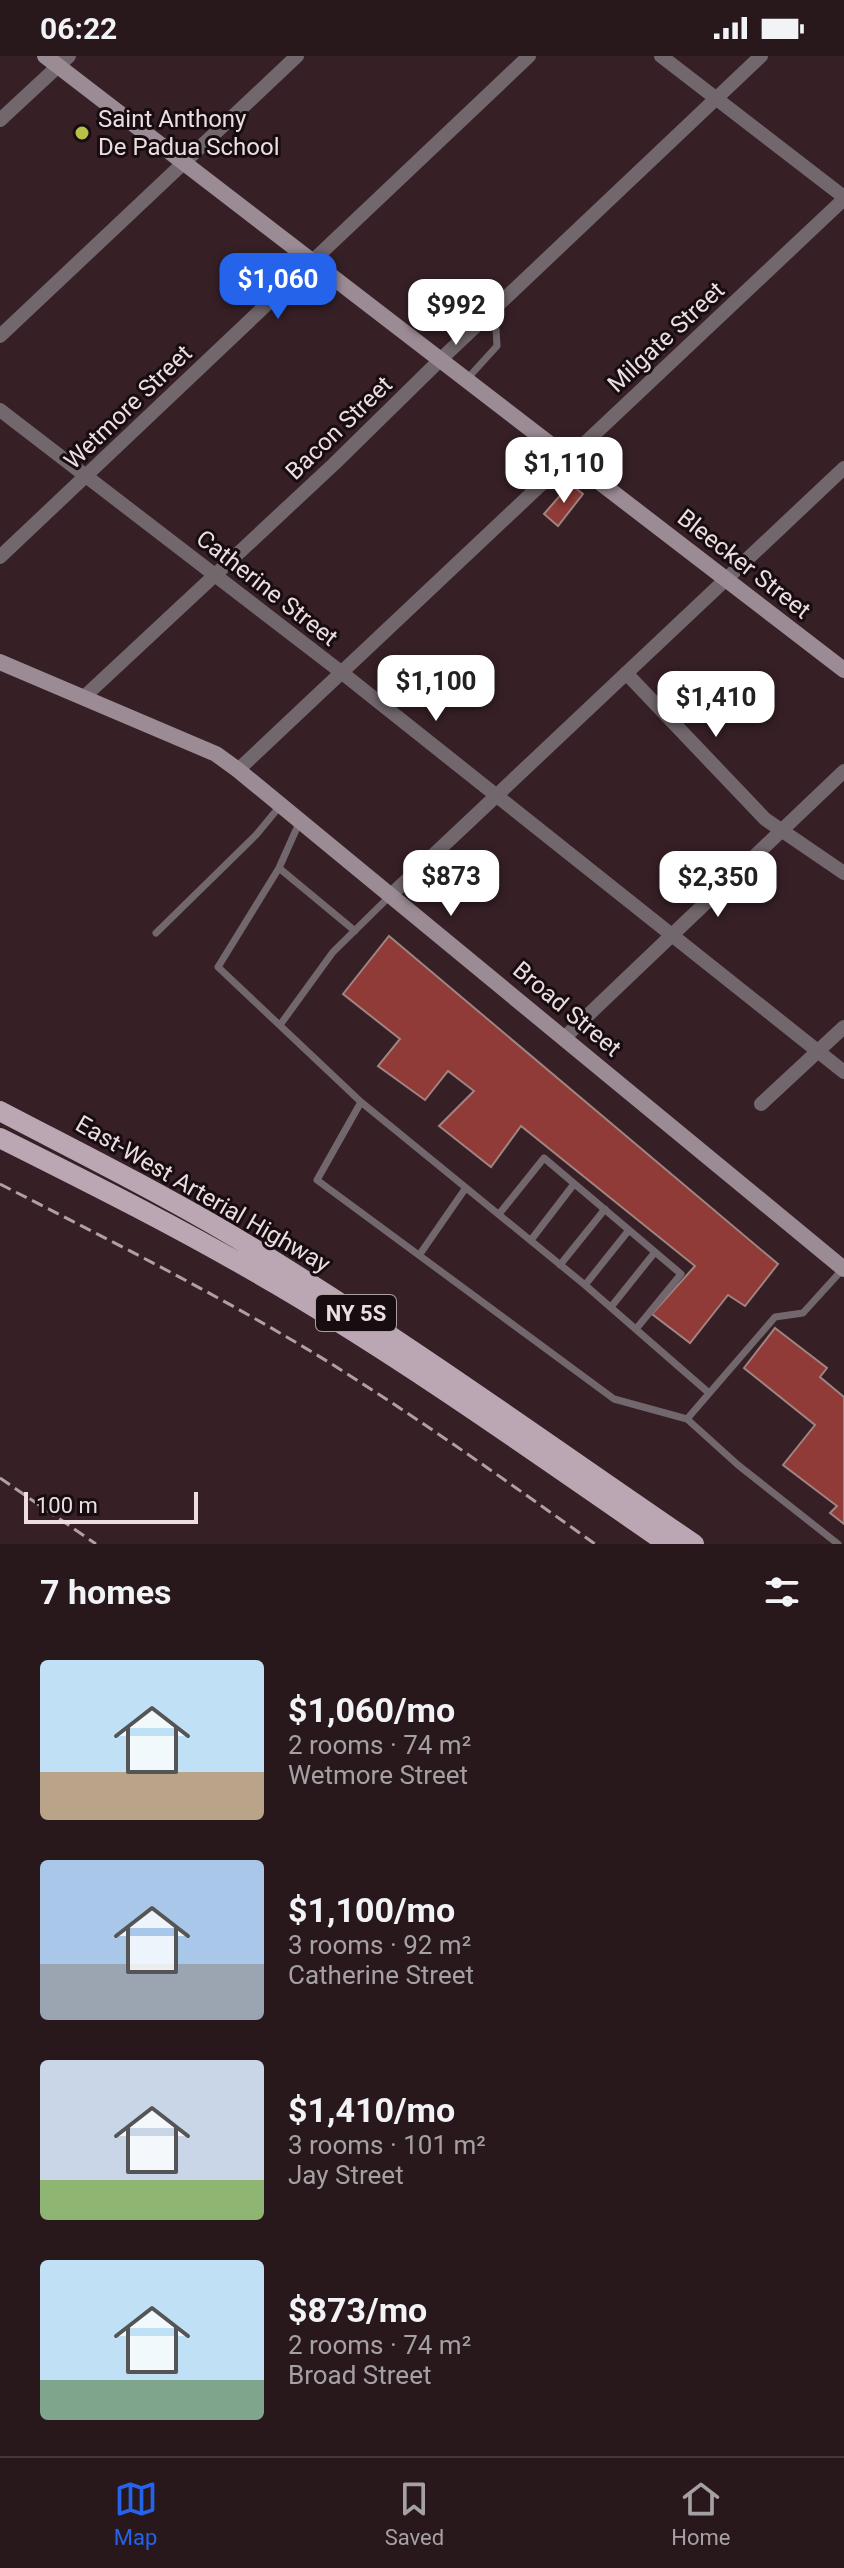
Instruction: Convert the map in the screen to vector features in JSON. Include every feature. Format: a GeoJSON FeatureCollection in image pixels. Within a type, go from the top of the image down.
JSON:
{"type":"FeatureCollection","features":[{"type":"Feature","properties":{"kind":"main road","name":"Bleecker Street"},"geometry":{"type":"LineString","coordinates":[[57,59],[183,162],[844,670]]}},
{"type":"Feature","properties":{"kind":"main road","name":"Broad Street"},"geometry":{"type":"LineString","coordinates":[[0,662],[216,754],[392,894],[844,1268]]}},
{"type":"Feature","properties":{"kind":"main road","name":"East-West Arterial Highway"},"geometry":{"type":"LineString","coordinates":[[0,1111],[131,1179],[259,1252],[360,1316],[694,1544]]}},
{"type":"Feature","properties":{"kind":"main road","name":"East-West Arterial Highway"},"geometry":{"type":"LineString","coordinates":[[0,1138],[185,1234],[291,1294],[409,1367],[668,1544]]}},
{"type":"Feature","properties":{"kind":"street"},"geometry":{"type":"LineString","coordinates":[[0,336],[297,56]]}},
{"type":"Feature","properties":{"kind":"street","name":"Wetmore Street"},"geometry":{"type":"LineString","coordinates":[[0,557],[529,56]]}},
{"type":"Feature","properties":{"kind":"street"},"geometry":{"type":"LineString","coordinates":[[661,56],[844,198]]}},
{"type":"Feature","properties":{"kind":"street","name":"Bacon Street"},"geometry":{"type":"LineString","coordinates":[[84,697],[334,464],[761,56]]}},
{"type":"Feature","properties":{"kind":"street"},"geometry":{"type":"LineString","coordinates":[[0,120],[57,59]]}},
{"type":"Feature","properties":{"kind":"street","name":"Milgate Street"},"geometry":{"type":"LineString","coordinates":[[238,770],[844,198]]}},
{"type":"Feature","properties":{"kind":"street","name":"Catherine Street"},"geometry":{"type":"LineString","coordinates":[[0,410],[498,795],[844,1072]]}},
{"type":"Feature","properties":{"kind":"street"},"geometry":{"type":"LineString","coordinates":[[392,894],[844,468]]}},
{"type":"Feature","properties":{"kind":"street"},"geometry":{"type":"LineString","coordinates":[[626,673],[765,819],[844,873]]}},
{"type":"Feature","properties":{"kind":"street"},"geometry":{"type":"LineString","coordinates":[[564,1038],[844,771]]}},
{"type":"Feature","properties":{"kind":"street"},"geometry":{"type":"LineString","coordinates":[[761,1104],[844,1027]]}},
{"type":"Feature","properties":{"kind":"lane"},"geometry":{"type":"LineString","coordinates":[[466,380],[497,346],[496,329],[484,318]]}},
{"type":"Feature","properties":{"kind":"lane"},"geometry":{"type":"LineString","coordinates":[[156,933],[256,835],[282,804]]}},
{"type":"Feature","properties":{"kind":"lane"},"geometry":{"type":"LineString","coordinates":[[301,820],[279,868],[218,967],[361,1102],[585,1285],[709,1393]]}},
{"type":"Feature","properties":{"kind":"lane"},"geometry":{"type":"LineString","coordinates":[[279,868],[355,931]]}},
{"type":"Feature","properties":{"kind":"lane"},"geometry":{"type":"LineString","coordinates":[[280,1025],[333,952],[392,894]]}},
{"type":"Feature","properties":{"kind":"lane"},"geometry":{"type":"LineString","coordinates":[[361,1102],[317,1180],[614,1399],[687,1419],[738,1465],[838,1544]]}},
{"type":"Feature","properties":{"kind":"lane"},"geometry":{"type":"LineString","coordinates":[[499,1214],[544,1158],[605,1209],[681,1274],[636,1329]]}},
{"type":"Feature","properties":{"kind":"lane"},"geometry":{"type":"LineString","coordinates":[[531,1240],[574,1184]]}},
{"type":"Feature","properties":{"kind":"lane"},"geometry":{"type":"LineString","coordinates":[[420,1254],[465,1189]]}},
{"type":"Feature","properties":{"kind":"lane"},"geometry":{"type":"LineString","coordinates":[[560,1265],[605,1209]]}},
{"type":"Feature","properties":{"kind":"lane"},"geometry":{"type":"LineString","coordinates":[[585,1285],[629,1230]]}},
{"type":"Feature","properties":{"kind":"lane"},"geometry":{"type":"LineString","coordinates":[[611,1307],[655,1252]]}},
{"type":"Feature","properties":{"kind":"lane"},"geometry":{"type":"LineString","coordinates":[[687,1419],[775,1317],[803,1313],[844,1268]]}},
{"type":"Feature","properties":{"kind":"building"},"geometry":{"type":"Polygon","coordinates":[[[570,484],[583,494],[558,526],[544,514],[570,484]]]}},
{"type":"Feature","properties":{"kind":"building"},"geometry":{"type":"Polygon","coordinates":[[[389,936],[778,1264],[745,1306],[728,1295],[690,1343],[652,1314],[695,1266],[521,1126],[491,1167],[439,1126],[474,1091],[448,1071],[425,1100],[378,1066],[400,1039],[343,994],[389,936]]]}},
{"type":"Feature","properties":{"kind":"building"},"geometry":{"type":"Polygon","coordinates":[[[775,1328],[827,1368],[820,1377],[844,1397],[844,1524],[830,1513],[837,1506],[783,1465],[815,1425],[744,1368],[775,1328]]]}},
{"type":"Feature","properties":{"kind":"railway"},"geometry":{"type":"LineString","coordinates":[[0,1184],[208,1292],[330,1363],[431,1429],[595,1544]]}},
{"type":"Feature","properties":{"kind":"railway"},"geometry":{"type":"LineString","coordinates":[[0,1478],[96,1544]]}},
{"type":"Feature","properties":{"kind":"place","name":"Saint Anthony De Padua School"},"geometry":{"type":"Point","coordinates":[82,133]}}]}
